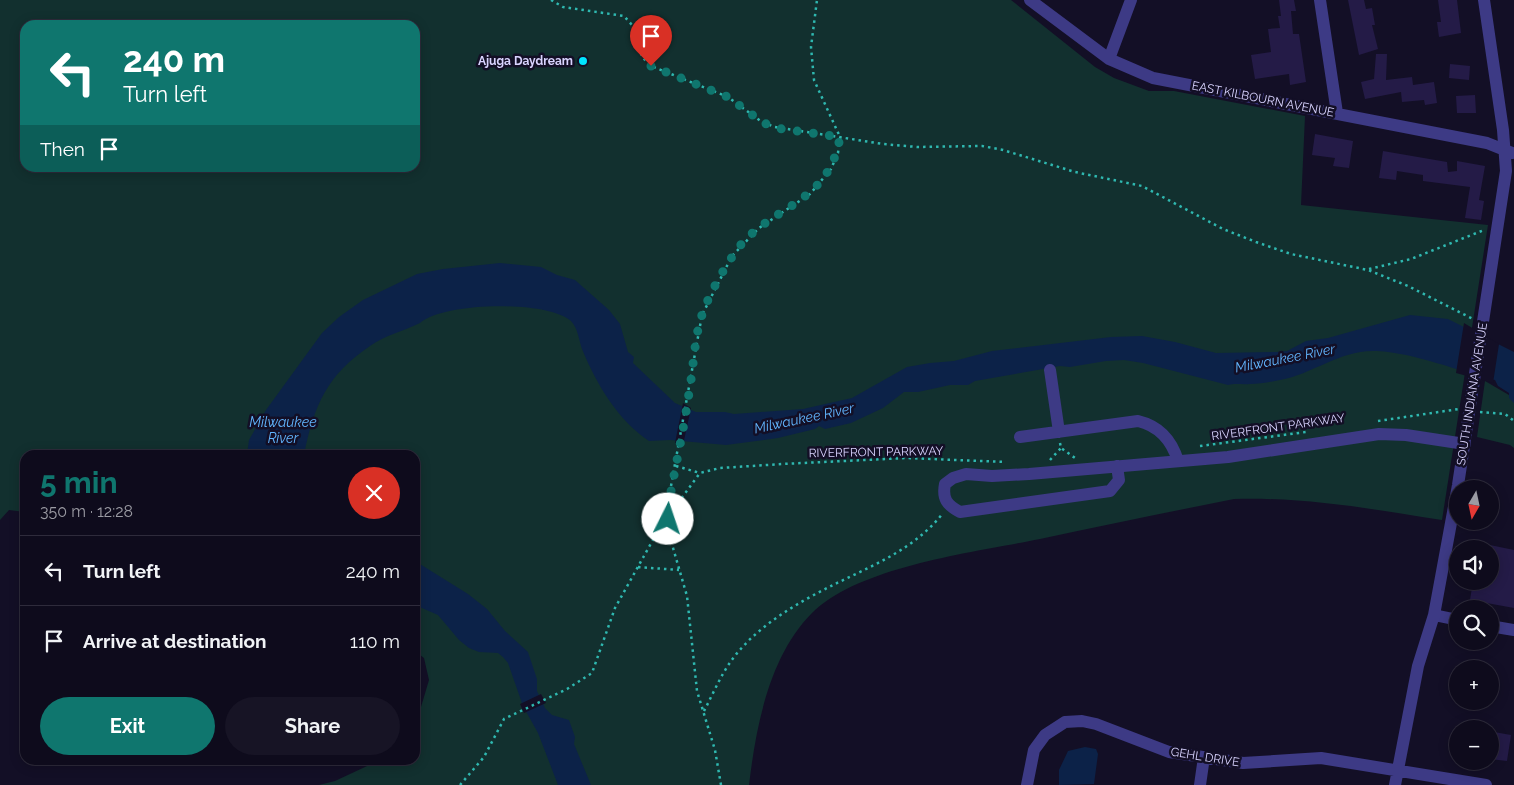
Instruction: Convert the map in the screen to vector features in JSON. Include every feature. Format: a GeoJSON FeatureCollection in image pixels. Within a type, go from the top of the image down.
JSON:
{"type":"FeatureCollection","features":[{"type":"Feature","properties":{"kind":"street","name":"EAST KILBOURN AVENUE"},"geometry":{"type":"LineString","coordinates":[[1030,0],[1109,59],[1153,78],[1486,143],[1510,152]]}},
{"type":"Feature","properties":{"kind":"street"},"geometry":{"type":"LineString","coordinates":[[1109,59],[1131,0]]}},
{"type":"Feature","properties":{"kind":"street"},"geometry":{"type":"LineString","coordinates":[[1320,0],[1337,113]]}},
{"type":"Feature","properties":{"kind":"street","name":"SOUTH INDIANA AVENUE"},"geometry":{"type":"LineString","coordinates":[[1395,785],[1418,666],[1434,615],[1466,444],[1510,152],[1484,0]]}},
{"type":"Feature","properties":{"kind":"street"},"geometry":{"type":"LineString","coordinates":[[1050,370],[1059,432]]}},
{"type":"Feature","properties":{"kind":"street"},"geometry":{"type":"LineString","coordinates":[[1020,436],[1138,422],[1146,423],[1162,433],[1176,456]]}},
{"type":"Feature","properties":{"kind":"street"},"geometry":{"type":"LineString","coordinates":[[1117,466],[1119,480],[1110,491],[973,512],[960,512],[948,506],[943,494],[945,484],[953,478],[966,474],[992,476],[1029,474],[1117,466],[1176,456],[1276,451],[1335,439],[1379,434],[1406,435],[1466,444]]}},
{"type":"Feature","properties":{"kind":"street"},"geometry":{"type":"LineString","coordinates":[[1434,615],[1449,618]]}},
{"type":"Feature","properties":{"kind":"street"},"geometry":{"type":"LineString","coordinates":[[1499,628],[1514,630]]}},
{"type":"Feature","properties":{"kind":"street","name":"GEHL DRIVE"},"geometry":{"type":"LineString","coordinates":[[1028,785],[1034,750],[1045,735],[1065,722],[1096,724],[1169,752],[1243,763],[1321,758],[1486,785]]}},
{"type":"Feature","properties":{"kind":"street"},"geometry":{"type":"LineString","coordinates":[[1200,785],[1204,757]]}},
{"type":"Feature","properties":{"kind":"path"},"geometry":{"type":"LineString","coordinates":[[552,0],[563,7],[624,16],[632,25],[642,57],[651,66],[728,97],[762,122],[775,128],[917,147],[982,146],[1003,150],[1075,172],[1142,186],[1223,229],[1291,254],[1368,270],[1424,294],[1470,319],[1484,320]]}},
{"type":"Feature","properties":{"kind":"path"},"geometry":{"type":"LineString","coordinates":[[720,785],[715,750],[697,691],[687,596],[671,541],[668,519],[702,314],[732,256],[759,228],[810,194],[831,169],[838,153],[840,137],[814,80],[811,47],[817,0]]}},
{"type":"Feature","properties":{"kind":"path"},"geometry":{"type":"LineString","coordinates":[[1368,270],[1411,259],[1498,224]]}},
{"type":"Feature","properties":{"kind":"path"},"geometry":{"type":"LineString","coordinates":[[1372,422],[1458,409]]}},
{"type":"Feature","properties":{"kind":"path"},"geometry":{"type":"LineString","coordinates":[[1483,413],[1505,414],[1514,421]]}},
{"type":"Feature","properties":{"kind":"path","name":"RIVERFRONT PARKWAY"},"geometry":{"type":"LineString","coordinates":[[1176,456],[1280,433],[1308,432]]}},
{"type":"Feature","properties":{"kind":"path","name":"RIVERFRONT PARKWAY"},"geometry":{"type":"LineString","coordinates":[[700,473],[746,466],[907,458],[1012,462]]}},
{"type":"Feature","properties":{"kind":"path"},"geometry":{"type":"LineString","coordinates":[[1068,462],[1077,461]]}},
{"type":"Feature","properties":{"kind":"path"},"geometry":{"type":"LineString","coordinates":[[1045,464],[1058,463]]}},
{"type":"Feature","properties":{"kind":"path"},"geometry":{"type":"LineString","coordinates":[[460,785],[484,757],[504,719],[567,689],[592,673],[615,608],[659,529],[700,473],[676,466]]}},
{"type":"Feature","properties":{"kind":"path"},"geometry":{"type":"LineString","coordinates":[[704,712],[729,664],[766,627],[797,605],[884,561],[936,522],[948,506]]}},
{"type":"Feature","properties":{"kind":"path"},"geometry":{"type":"LineString","coordinates":[[638,567],[680,570]]}},
{"type":"Feature","properties":{"kind":"path"},"geometry":{"type":"LineString","coordinates":[[464,781],[466,785]]}},
{"type":"Feature","properties":{"kind":"green space"},"geometry":{"type":"Polygon","coordinates":[[[0,0],[1011,0],[1095,67],[1114,78],[1149,91],[1174,91],[1305,116],[1301,205],[1488,225],[1442,520],[1313,502],[1234,499],[920,563],[858,583],[833,597],[812,613],[797,630],[785,650],[767,693],[756,740],[749,785],[319,785],[335,781],[369,765],[420,765],[420,708],[429,680],[424,658],[420,655],[420,450],[20,450],[20,511],[9,510],[0,520],[0,0]]]}},
{"type":"Feature","properties":{"kind":"green space"},"geometry":{"type":"Polygon","coordinates":[[[1485,381],[1514,398],[1514,448],[1510,445],[1477,437],[1485,381]]]}},
{"type":"Feature","properties":{"kind":"water","name":"Milwaukee River"},"geometry":{"type":"Polygon","coordinates":[[[500,263],[541,267],[557,275],[575,280],[609,310],[620,324],[628,352],[634,357],[633,363],[675,403],[696,412],[725,412],[734,414],[803,409],[852,398],[907,367],[954,361],[992,351],[1111,337],[1142,336],[1175,342],[1216,353],[1277,352],[1287,351],[1306,341],[1328,338],[1410,315],[1448,319],[1514,352],[1514,403],[1509,398],[1509,393],[1498,386],[1495,380],[1391,352],[1364,351],[1339,358],[1304,373],[1280,380],[1228,385],[1143,363],[1124,360],[1070,367],[1060,366],[975,381],[968,385],[950,385],[918,392],[904,392],[883,408],[851,423],[825,429],[819,426],[815,429],[778,438],[726,445],[670,440],[649,441],[627,422],[601,388],[571,321],[559,314],[541,310],[495,306],[450,311],[432,316],[376,342],[355,357],[333,380],[318,406],[312,421],[305,450],[248,450],[249,440],[266,410],[322,333],[339,317],[363,300],[417,274],[443,269],[500,263]]]}},
{"type":"Feature","properties":{"kind":"water"},"geometry":{"type":"Polygon","coordinates":[[[420,564],[468,594],[487,609],[505,631],[528,652],[537,679],[537,691],[545,708],[552,715],[569,720],[575,737],[574,744],[591,785],[558,785],[538,733],[523,706],[508,663],[498,653],[479,652],[469,648],[459,640],[438,615],[420,607],[420,564]]]}},
{"type":"Feature","properties":{"kind":"water"},"geometry":{"type":"Polygon","coordinates":[[[1085,747],[1096,749],[1098,754],[1094,784],[1059,785],[1059,770],[1068,751],[1085,747]]]}},
{"type":"Feature","properties":{"kind":"pier"},"geometry":{"type":"Polygon","coordinates":[[[1464,323],[1499,344],[1493,383],[1456,373],[1464,323]]]}},
{"type":"Feature","properties":{"kind":"pier"},"geometry":{"type":"Polygon","coordinates":[[[683,403],[691,408],[683,445],[675,443],[683,403]]]}},
{"type":"Feature","properties":{"kind":"pier"},"geometry":{"type":"Polygon","coordinates":[[[541,694],[546,703],[524,713],[520,704],[541,694]]]}},
{"type":"Feature","properties":{"kind":"building"},"geometry":{"type":"Polygon","coordinates":[[[1279,0],[1294,0],[1296,11],[1291,11],[1293,34],[1299,34],[1306,82],[1290,85],[1289,74],[1255,79],[1251,55],[1271,52],[1268,29],[1280,28],[1278,16],[1281,16],[1279,0]]]}},
{"type":"Feature","properties":{"kind":"building"},"geometry":{"type":"Polygon","coordinates":[[[1348,0],[1364,0],[1366,9],[1372,8],[1375,25],[1372,25],[1378,49],[1359,55],[1348,0]]]}},
{"type":"Feature","properties":{"kind":"building"},"geometry":{"type":"Polygon","coordinates":[[[1438,0],[1457,0],[1461,33],[1439,37],[1437,22],[1441,22],[1438,0]]]}},
{"type":"Feature","properties":{"kind":"building"},"geometry":{"type":"Polygon","coordinates":[[[1376,54],[1387,54],[1386,80],[1412,77],[1413,85],[1434,82],[1437,103],[1425,105],[1424,100],[1402,102],[1401,92],[1365,99],[1361,82],[1374,79],[1376,54]]]}},
{"type":"Feature","properties":{"kind":"building"},"geometry":{"type":"Polygon","coordinates":[[[1450,64],[1470,66],[1469,80],[1449,78],[1450,64]]]}},
{"type":"Feature","properties":{"kind":"building"},"geometry":{"type":"Polygon","coordinates":[[[1475,95],[1476,113],[1457,113],[1456,96],[1475,95]]]}},
{"type":"Feature","properties":{"kind":"building"},"geometry":{"type":"Polygon","coordinates":[[[1315,134],[1353,141],[1349,168],[1333,166],[1335,158],[1312,155],[1315,134]]]}},
{"type":"Feature","properties":{"kind":"building"},"geometry":{"type":"Polygon","coordinates":[[[1383,151],[1447,162],[1448,172],[1457,171],[1457,161],[1485,166],[1479,200],[1484,201],[1481,220],[1465,218],[1470,187],[1423,181],[1423,175],[1397,171],[1396,180],[1379,178],[1383,151]]]}},
{"type":"Feature","properties":{"kind":"building"},"geometry":{"type":"Polygon","coordinates":[[[1499,547],[1514,550],[1514,608],[1499,605],[1499,600],[1470,600],[1472,590],[1499,590],[1499,547]]]}},
{"type":"Feature","properties":{"kind":"building"},"geometry":{"type":"Polygon","coordinates":[[[1499,733],[1511,735],[1507,761],[1499,760],[1499,733]]]}},
{"type":"Feature","properties":{"kind":"place","name":"Ajuga Daydream"},"geometry":{"type":"Point","coordinates":[583,61]}},
{"type":"Feature","properties":{"kind":"route"},"geometry":{"type":"LineString","coordinates":[[651,66],[728,97],[762,122],[775,128],[840,137],[838,153],[831,169],[810,194],[759,228],[746,240],[732,256],[702,314],[670,497],[668,519]]}}]}
